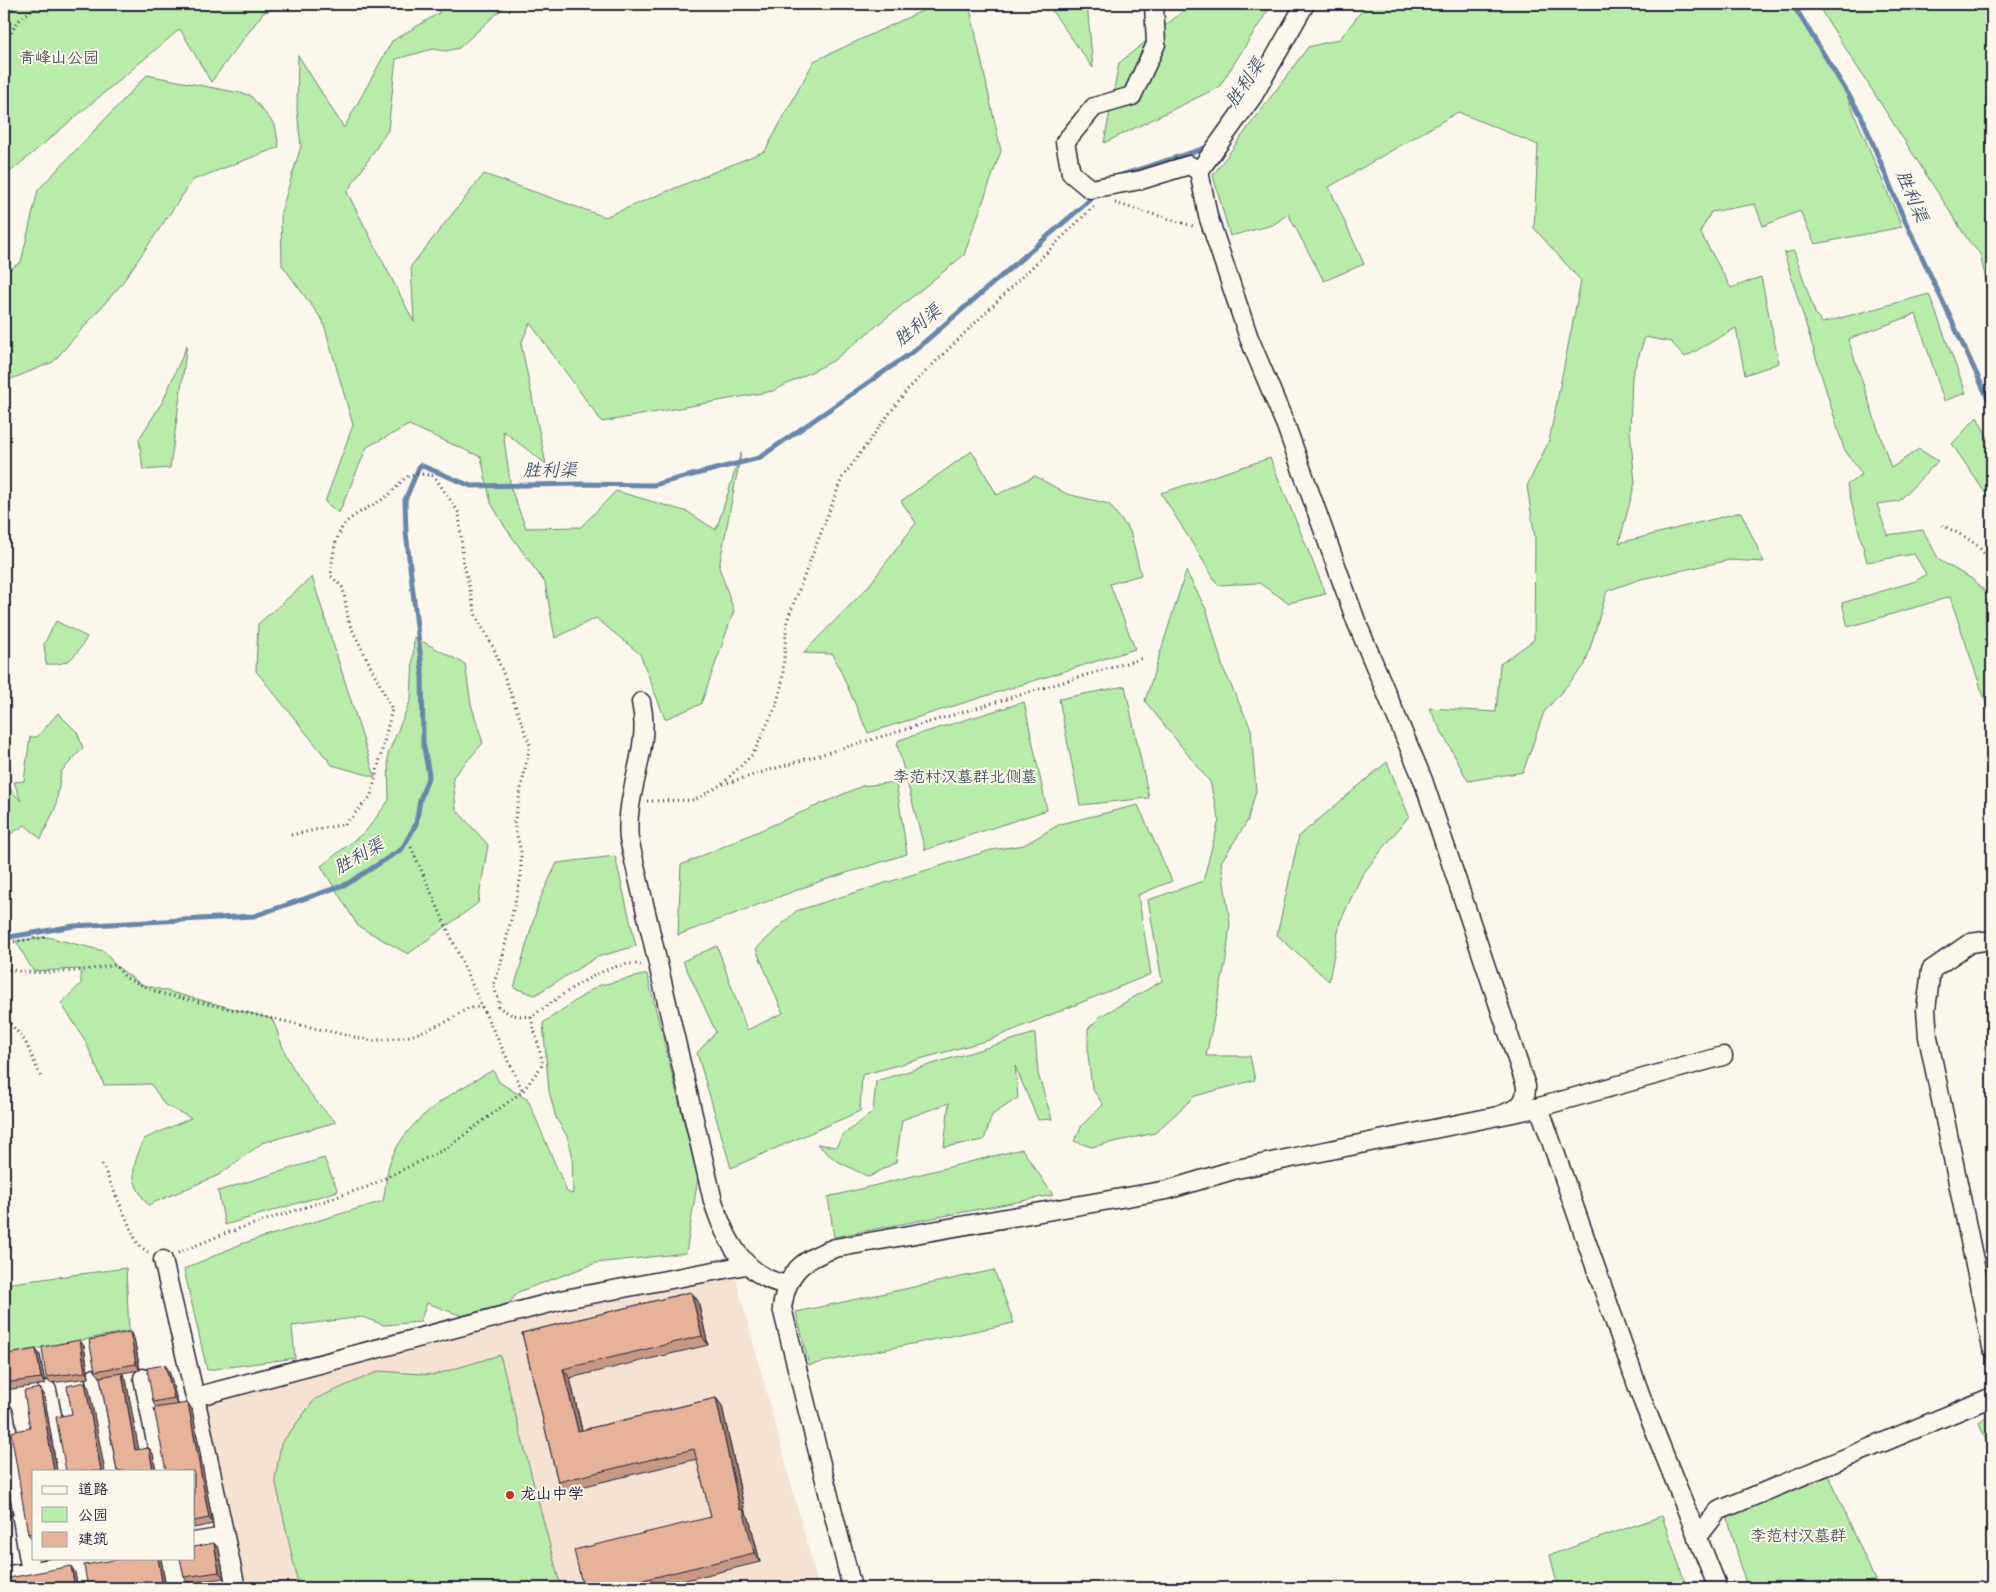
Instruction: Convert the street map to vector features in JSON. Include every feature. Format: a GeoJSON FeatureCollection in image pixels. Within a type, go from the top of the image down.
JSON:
{"type":"FeatureCollection","features":[{"type":"Feature","properties":{"kind":"street"},"geometry":{"type":"LineString","coordinates":[[1154,4],[1156,44],[1132,96],[1094,107],[1065,142],[1070,173],[1098,194],[1118,184],[1141,180],[1189,165],[1199,171]]}},
{"type":"Feature","properties":{"kind":"street"},"geometry":{"type":"LineString","coordinates":[[1305,4],[1253,96],[1199,171],[1208,216],[1249,338],[1286,426],[1356,621],[1423,780],[1526,1086],[1525,1100],[1522,1104],[1512,1111],[1498,1116]]}},
{"type":"Feature","properties":{"kind":"street"},"geometry":{"type":"LineString","coordinates":[[641,702],[644,744],[628,817],[629,838],[717,1212],[728,1239],[746,1265],[766,1279],[786,1285]]}},
{"type":"Feature","properties":{"kind":"street"},"geometry":{"type":"LineString","coordinates":[[1992,940],[1970,943],[1931,970],[1926,1010],[1928,1037],[1992,1348]]}},
{"type":"Feature","properties":{"kind":"street"},"geometry":{"type":"LineString","coordinates":[[852,1588],[788,1339],[782,1308],[786,1285],[797,1268],[815,1255],[835,1248],[1167,1190],[1237,1169],[1539,1107],[1722,1056]]}},
{"type":"Feature","properties":{"kind":"street"},"geometry":{"type":"LineString","coordinates":[[1539,1107],[1643,1402],[1718,1588]]}},
{"type":"Feature","properties":{"kind":"street"},"geometry":{"type":"LineString","coordinates":[[163,1260],[196,1397],[235,1588]]}},
{"type":"Feature","properties":{"kind":"street"},"geometry":{"type":"LineString","coordinates":[[196,1397],[565,1299],[746,1265]]}},
{"type":"Feature","properties":{"kind":"street"},"geometry":{"type":"LineString","coordinates":[[95,1378],[112,1470]]}},
{"type":"Feature","properties":{"kind":"street"},"geometry":{"type":"LineString","coordinates":[[143,1378],[162,1470]]}},
{"type":"Feature","properties":{"kind":"street"},"geometry":{"type":"LineString","coordinates":[[47,1390],[63,1470]]}},
{"type":"Feature","properties":{"kind":"street"},"geometry":{"type":"LineString","coordinates":[[1697,1538],[1718,1511],[1992,1398]]}},
{"type":"Feature","properties":{"kind":"street"},"geometry":{"type":"LineString","coordinates":[[4,1413],[31,1572]]}},
{"type":"Feature","properties":{"kind":"street"},"geometry":{"type":"LineString","coordinates":[[195,1542],[224,1537]]}},
{"type":"Feature","properties":{"kind":"street"},"geometry":{"type":"LineString","coordinates":[[4,1576],[80,1561],[86,1588]]}},
{"type":"Feature","properties":{"kind":"path"},"geometry":{"type":"LineString","coordinates":[[4,14],[19,4]]}},
{"type":"Feature","properties":{"kind":"path"},"geometry":{"type":"LineString","coordinates":[[4,46],[17,22],[39,4]]}},
{"type":"Feature","properties":{"kind":"path"},"geometry":{"type":"LineString","coordinates":[[633,792],[641,801],[695,800],[722,784],[753,754],[776,706],[782,684],[787,621],[842,478],[906,391],[1098,194]]}},
{"type":"Feature","properties":{"kind":"path"},"geometry":{"type":"LineString","coordinates":[[1108,201],[1188,224],[1214,235]]}},
{"type":"Feature","properties":{"kind":"path"},"geometry":{"type":"LineString","coordinates":[[291,834],[345,824],[371,796],[392,709],[349,623],[343,588],[331,576],[332,551],[347,520],[385,498],[408,476],[418,473],[434,476],[459,513],[463,560],[476,616],[494,649],[530,745],[514,823],[521,852],[521,876],[500,967],[493,985],[500,1001],[498,1007],[512,1015],[531,1016],[570,989],[615,966],[632,963],[659,971]]}},
{"type":"Feature","properties":{"kind":"path"},"geometry":{"type":"LineString","coordinates":[[1942,525],[1972,539],[1982,550],[1992,567]]}},
{"type":"Feature","properties":{"kind":"path"},"geometry":{"type":"LineString","coordinates":[[722,784],[1142,658]]}},
{"type":"Feature","properties":{"kind":"path"},"geometry":{"type":"LineString","coordinates":[[411,847],[482,1007],[523,1091]]}},
{"type":"Feature","properties":{"kind":"path"},"geometry":{"type":"LineString","coordinates":[[4,943],[46,937]]}},
{"type":"Feature","properties":{"kind":"path"},"geometry":{"type":"LineString","coordinates":[[4,968],[15,972],[55,971],[115,965],[126,978],[159,992],[372,1041],[411,1036],[448,1021],[468,1008],[482,1007]]}},
{"type":"Feature","properties":{"kind":"path"},"geometry":{"type":"LineString","coordinates":[[4,1016],[25,1041],[41,1077]]}},
{"type":"Feature","properties":{"kind":"path"},"geometry":{"type":"LineString","coordinates":[[102,1164],[138,1245],[163,1260],[194,1244],[367,1187],[447,1148],[523,1091],[543,1064],[531,1016]]}},
{"type":"Feature","properties":{"kind":"shaded area","name":"龙山中学"},"geometry":{"type":"Polygon","coordinates":[[[735,1275],[819,1588],[247,1588],[203,1402],[523,1319],[735,1275]]]}},
{"type":"Feature","properties":{"kind":"green space","name":"青峰山公园"},"geometry":{"type":"Polygon","coordinates":[[[4,4],[286,4],[263,13],[211,82],[180,29],[4,177],[4,4]]]}},
{"type":"Feature","properties":{"kind":"green space"},"geometry":{"type":"Polygon","coordinates":[[[439,4],[494,4],[504,7],[459,48],[446,51],[433,49],[396,59],[388,130],[347,192],[414,322],[411,266],[484,174],[605,217],[765,151],[814,61],[937,4],[969,4],[1001,151],[964,255],[833,361],[773,391],[602,422],[530,323],[521,344],[546,464],[503,431],[511,489],[526,528],[581,527],[616,491],[688,512],[716,530],[741,453],[719,567],[734,611],[701,704],[665,719],[640,654],[596,618],[555,638],[545,583],[505,527],[491,503],[481,457],[409,425],[367,447],[339,513],[325,502],[353,425],[323,321],[282,265],[281,212],[301,146],[297,109],[298,55],[344,128],[392,41],[439,13],[439,4]]]}},
{"type":"Feature","properties":{"kind":"green space"},"geometry":{"type":"Polygon","coordinates":[[[1047,4],[1087,4],[1093,68],[1047,4]]]}},
{"type":"Feature","properties":{"kind":"green space"},"geometry":{"type":"Polygon","coordinates":[[[1192,4],[1272,4],[1219,87],[1104,143],[1119,63],[1192,4]]]}},
{"type":"Feature","properties":{"kind":"green space"},"geometry":{"type":"Polygon","coordinates":[[[1367,4],[1790,4],[1844,89],[1902,227],[1815,244],[1800,211],[1763,226],[1755,204],[1711,212],[1700,232],[1731,288],[1761,277],[1779,363],[1745,375],[1736,328],[1685,357],[1671,342],[1645,337],[1632,376],[1630,431],[1635,483],[1619,543],[1741,512],[1764,562],[1730,560],[1641,579],[1607,591],[1585,665],[1544,712],[1523,772],[1468,781],[1429,708],[1496,712],[1500,664],[1534,640],[1535,538],[1527,486],[1549,441],[1581,281],[1534,228],[1538,145],[1458,112],[1329,187],[1364,264],[1324,281],[1288,214],[1273,225],[1230,236],[1213,175],[1308,47],[1340,39],[1367,4]]]}},
{"type":"Feature","properties":{"kind":"green space"},"geometry":{"type":"Polygon","coordinates":[[[1817,4],[1992,4],[1992,306],[1980,254],[1968,240],[1817,4]]]}},
{"type":"Feature","properties":{"kind":"green space"},"geometry":{"type":"Polygon","coordinates":[[[147,75],[250,95],[275,125],[279,147],[193,180],[120,286],[53,362],[4,382],[4,273],[21,262],[38,190],[147,75]]]}},
{"type":"Feature","properties":{"kind":"green space"},"geometry":{"type":"Polygon","coordinates":[[[1794,251],[1815,313],[1822,323],[1929,294],[1966,393],[1944,401],[1916,314],[1848,339],[1891,468],[1919,449],[1938,461],[1899,501],[1877,504],[1887,535],[1923,530],[1939,560],[1972,579],[1992,598],[1992,721],[1950,597],[1848,627],[1842,603],[1916,581],[1926,574],[1914,554],[1867,562],[1847,485],[1862,474],[1844,449],[1784,253],[1794,251]]]}},
{"type":"Feature","properties":{"kind":"green space"},"geometry":{"type":"Polygon","coordinates":[[[187,345],[170,468],[143,470],[139,439],[163,401],[187,345]]]}},
{"type":"Feature","properties":{"kind":"green space"},"geometry":{"type":"Polygon","coordinates":[[[1977,417],[1992,446],[1992,503],[1952,444],[1977,417]]]}},
{"type":"Feature","properties":{"kind":"green space"},"geometry":{"type":"Polygon","coordinates":[[[972,451],[997,495],[1035,476],[1067,494],[1109,504],[1130,531],[1141,575],[1110,584],[1135,649],[868,733],[833,654],[803,653],[867,588],[916,523],[901,501],[972,451]]]}},
{"type":"Feature","properties":{"kind":"green space"},"geometry":{"type":"Polygon","coordinates":[[[1270,458],[1326,594],[1289,603],[1259,583],[1218,585],[1161,493],[1270,458]]]}},
{"type":"Feature","properties":{"kind":"green space"},"geometry":{"type":"Polygon","coordinates":[[[1186,571],[1207,611],[1223,668],[1251,729],[1256,791],[1247,822],[1221,862],[1230,923],[1226,960],[1206,1056],[1250,1056],[1255,1080],[1195,1096],[1155,1133],[1091,1147],[1074,1141],[1082,1125],[1103,1105],[1092,1088],[1088,1055],[1088,1029],[1101,1016],[1162,981],[1148,900],[1203,881],[1219,820],[1210,782],[1145,701],[1186,571]]]}},
{"type":"Feature","properties":{"kind":"green space"},"geometry":{"type":"Polygon","coordinates":[[[312,577],[375,777],[332,765],[256,671],[258,624],[312,577]]]}},
{"type":"Feature","properties":{"kind":"green space"},"geometry":{"type":"Polygon","coordinates":[[[56,621],[87,637],[76,654],[67,661],[46,664],[44,644],[56,621]]]}},
{"type":"Feature","properties":{"kind":"green space"},"geometry":{"type":"Polygon","coordinates":[[[414,637],[465,664],[471,704],[483,743],[453,777],[456,809],[488,845],[478,903],[408,954],[358,926],[321,866],[366,831],[389,800],[388,754],[411,699],[414,637]]]}},
{"type":"Feature","properties":{"kind":"green space"},"geometry":{"type":"Polygon","coordinates":[[[1125,686],[1149,798],[1080,805],[1059,699],[1125,686]]]}},
{"type":"Feature","properties":{"kind":"green space","name":"李范村汉墓群北侧墓"},"geometry":{"type":"Polygon","coordinates":[[[1024,702],[1047,810],[925,850],[897,744],[899,740],[1024,702]]]}},
{"type":"Feature","properties":{"kind":"green space"},"geometry":{"type":"Polygon","coordinates":[[[58,713],[77,732],[83,748],[61,772],[56,806],[41,839],[25,825],[4,838],[4,790],[11,790],[21,801],[14,782],[24,781],[30,737],[37,737],[58,713]]]}},
{"type":"Feature","properties":{"kind":"green space"},"geometry":{"type":"Polygon","coordinates":[[[1387,762],[1409,816],[1362,875],[1340,922],[1329,981],[1277,935],[1299,836],[1387,762]]]}},
{"type":"Feature","properties":{"kind":"green space"},"geometry":{"type":"Polygon","coordinates":[[[896,782],[907,854],[821,881],[678,935],[681,865],[862,786],[896,782]]]}},
{"type":"Feature","properties":{"kind":"green space"},"geometry":{"type":"Polygon","coordinates":[[[1138,805],[1172,881],[1138,895],[1151,974],[989,1040],[862,1075],[860,1111],[731,1168],[697,1053],[716,1032],[683,961],[717,946],[747,1030],[783,1013],[756,949],[796,911],[991,850],[1024,845],[1060,824],[1138,805]]]}},
{"type":"Feature","properties":{"kind":"green space"},"geometry":{"type":"Polygon","coordinates":[[[615,856],[636,946],[597,957],[535,995],[514,988],[539,901],[557,863],[615,856]]]}},
{"type":"Feature","properties":{"kind":"green space"},"geometry":{"type":"Polygon","coordinates":[[[47,937],[104,951],[115,965],[140,984],[272,1019],[286,1054],[298,1076],[315,1100],[336,1122],[262,1143],[219,1175],[148,1205],[134,1180],[134,1166],[144,1139],[191,1118],[165,1105],[151,1084],[104,1085],[85,1040],[61,1003],[81,984],[81,969],[33,971],[16,941],[47,937]]]}},
{"type":"Feature","properties":{"kind":"green space"},"geometry":{"type":"Polygon","coordinates":[[[647,974],[698,1178],[686,1253],[596,1263],[518,1292],[508,1305],[462,1316],[427,1303],[420,1322],[384,1325],[362,1317],[292,1326],[295,1358],[207,1370],[184,1269],[241,1244],[383,1201],[391,1159],[399,1143],[409,1130],[434,1106],[493,1070],[499,1082],[528,1100],[567,1192],[573,1194],[572,1153],[567,1136],[556,1118],[549,1091],[543,1023],[597,986],[647,974]]]}},
{"type":"Feature","properties":{"kind":"green space"},"geometry":{"type":"Polygon","coordinates":[[[1035,1033],[1038,1074],[1052,1119],[1038,1120],[1015,1066],[1018,1098],[992,1115],[984,1140],[944,1147],[949,1103],[902,1120],[896,1162],[869,1177],[835,1160],[817,1144],[836,1147],[843,1135],[873,1112],[876,1081],[1035,1033]]]}},
{"type":"Feature","properties":{"kind":"green space"},"geometry":{"type":"Polygon","coordinates":[[[1022,1149],[1053,1195],[834,1237],[828,1197],[1022,1149]]]}},
{"type":"Feature","properties":{"kind":"green space"},"geometry":{"type":"Polygon","coordinates":[[[324,1158],[338,1191],[225,1225],[218,1191],[324,1158]]]}},
{"type":"Feature","properties":{"kind":"green space"},"geometry":{"type":"Polygon","coordinates":[[[126,1268],[129,1331],[4,1355],[4,1284],[126,1268]]]}},
{"type":"Feature","properties":{"kind":"green space"},"geometry":{"type":"Polygon","coordinates":[[[994,1270],[1014,1323],[809,1365],[796,1312],[994,1270]]]}},
{"type":"Feature","properties":{"kind":"green space"},"geometry":{"type":"Polygon","coordinates":[[[500,1355],[561,1588],[299,1588],[275,1479],[281,1444],[315,1399],[379,1371],[434,1375],[500,1355]]]}},
{"type":"Feature","properties":{"kind":"green space"},"geometry":{"type":"Polygon","coordinates":[[[1992,1413],[1992,1456],[1979,1423],[1992,1413]]]}},
{"type":"Feature","properties":{"kind":"green space","name":"李范村汉墓群"},"geometry":{"type":"Polygon","coordinates":[[[1826,1469],[1877,1585],[1855,1588],[1747,1588],[1726,1512],[1826,1469]]]}},
{"type":"Feature","properties":{"kind":"green space"},"geometry":{"type":"Polygon","coordinates":[[[1662,1516],[1687,1588],[1558,1588],[1550,1555],[1662,1516]]]}},
{"type":"Feature","properties":{"kind":"building"},"geometry":{"type":"Polygon","coordinates":[[[691,1292],[702,1336],[563,1369],[578,1431],[716,1398],[740,1510],[743,1509],[754,1553],[610,1588],[583,1588],[574,1550],[711,1517],[694,1449],[558,1482],[522,1333],[691,1292]]]}},
{"type":"Feature","properties":{"kind":"building"},"geometry":{"type":"Polygon","coordinates":[[[130,1332],[136,1364],[95,1371],[89,1340],[130,1332]]]}},
{"type":"Feature","properties":{"kind":"building"},"geometry":{"type":"Polygon","coordinates":[[[80,1340],[85,1372],[46,1377],[42,1347],[80,1340]]]}},
{"type":"Feature","properties":{"kind":"building"},"geometry":{"type":"Polygon","coordinates":[[[36,1349],[41,1378],[4,1383],[4,1355],[36,1349]]]}},
{"type":"Feature","properties":{"kind":"building"},"geometry":{"type":"Polygon","coordinates":[[[165,1365],[174,1398],[153,1402],[147,1368],[165,1365]]]}},
{"type":"Feature","properties":{"kind":"building"},"geometry":{"type":"Polygon","coordinates":[[[122,1373],[135,1450],[149,1448],[153,1470],[117,1470],[100,1377],[122,1373]]]}},
{"type":"Feature","properties":{"kind":"building"},"geometry":{"type":"Polygon","coordinates":[[[85,1382],[101,1470],[66,1470],[56,1417],[72,1414],[67,1386],[85,1382]]]}},
{"type":"Feature","properties":{"kind":"building"},"geometry":{"type":"Polygon","coordinates":[[[40,1388],[54,1470],[32,1470],[32,1533],[28,1534],[11,1432],[30,1428],[24,1391],[40,1388]]]}},
{"type":"Feature","properties":{"kind":"building"},"geometry":{"type":"Polygon","coordinates":[[[188,1403],[209,1518],[195,1521],[195,1470],[166,1470],[154,1408],[188,1403]]]}},
{"type":"Feature","properties":{"kind":"building"},"geometry":{"type":"Polygon","coordinates":[[[4,1478],[8,1509],[4,1509],[4,1478]]]}},
{"type":"Feature","properties":{"kind":"building"},"geometry":{"type":"Polygon","coordinates":[[[214,1543],[219,1572],[184,1577],[180,1560],[195,1560],[195,1547],[214,1543]]]}},
{"type":"Feature","properties":{"kind":"building"},"geometry":{"type":"Polygon","coordinates":[[[114,1560],[158,1560],[162,1582],[124,1588],[88,1588],[84,1565],[114,1560]]]}},
{"type":"Feature","properties":{"kind":"building"},"geometry":{"type":"Polygon","coordinates":[[[71,1566],[75,1588],[4,1588],[4,1579],[71,1566]]]}},
{"type":"Feature","properties":{"kind":"building"},"geometry":{"type":"Polygon","coordinates":[[[786,1585],[786,1588],[770,1588],[786,1585]]]}},
{"type":"Feature","properties":{"kind":"waterway","name":"胜利渠"},"geometry":{"type":"LineString","coordinates":[[1793,4],[1861,115],[1901,212],[1992,407]]}},
{"type":"Feature","properties":{"kind":"waterway","name":"胜利渠"},"geometry":{"type":"LineString","coordinates":[[1122,175],[1209,147]]}},
{"type":"Feature","properties":{"kind":"waterway","name":"胜利渠"},"geometry":{"type":"LineString","coordinates":[[4,938],[74,926],[254,916],[347,884],[402,849],[416,824],[420,800],[429,775],[423,742],[422,669],[406,532],[405,500],[420,465],[471,486],[653,485],[759,458],[914,351],[1098,193]]}},
{"type":"Feature","properties":{"kind":"place","name":"龙山中学"},"geometry":{"type":"Point","coordinates":[510,1495]}}]}
